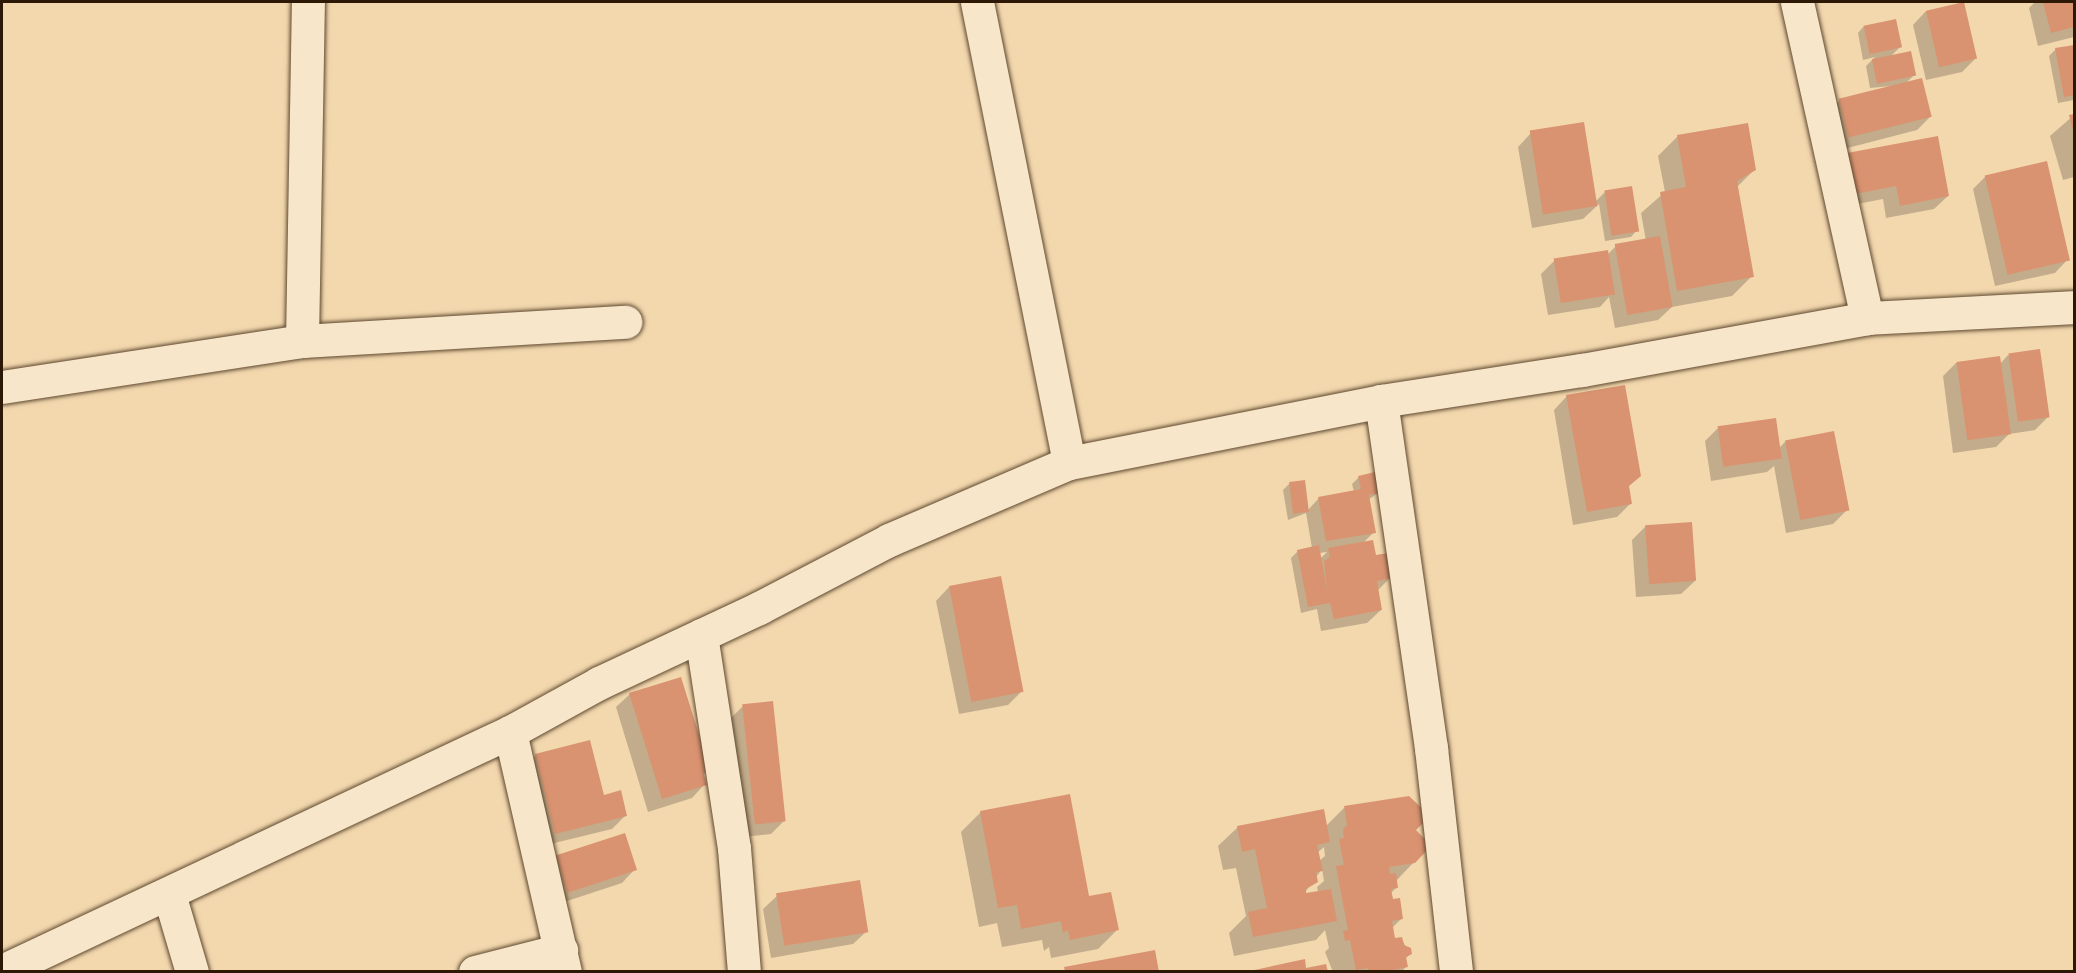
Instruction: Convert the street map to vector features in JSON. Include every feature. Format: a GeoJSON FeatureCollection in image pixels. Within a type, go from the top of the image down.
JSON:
{"type":"FeatureCollection","features":[{"type":"Feature","properties":{"kind":"street"},"geometry":{"type":"LineString","coordinates":[[302,341],[308,2]]}},
{"type":"Feature","properties":{"kind":"street"},"geometry":{"type":"LineString","coordinates":[[977,2],[1069,463]]}},
{"type":"Feature","properties":{"kind":"street"},"geometry":{"type":"LineString","coordinates":[[1797,2],[1867,318]]}},
{"type":"Feature","properties":{"kind":"street"},"geometry":{"type":"LineString","coordinates":[[2,971],[510,732],[599,683],[701,635],[890,540],[1069,463],[1381,401],[1582,370],[1867,318],[2074,307]]}},
{"type":"Feature","properties":{"kind":"street"},"geometry":{"type":"LineString","coordinates":[[2,387],[302,341],[625,322]]}},
{"type":"Feature","properties":{"kind":"street"},"geometry":{"type":"LineString","coordinates":[[1381,401],[1431,748],[1456,972]]}},
{"type":"Feature","properties":{"kind":"street"},"geometry":{"type":"LineString","coordinates":[[701,635],[734,848],[744,972]]}},
{"type":"Feature","properties":{"kind":"street"},"geometry":{"type":"LineString","coordinates":[[475,972],[563,961],[510,732]]}},
{"type":"Feature","properties":{"kind":"street"},"geometry":{"type":"LineString","coordinates":[[169,894],[192,972]]}},
{"type":"Feature","properties":{"kind":"building"},"geometry":{"type":"Polygon","coordinates":[[[1964,2],[1977,59],[1939,67],[1926,11],[1964,2]]]}},
{"type":"Feature","properties":{"kind":"building"},"geometry":{"type":"Polygon","coordinates":[[[2043,2],[2074,2],[2074,27],[2051,33],[2043,2]]]}},
{"type":"Feature","properties":{"kind":"building"},"geometry":{"type":"Polygon","coordinates":[[[1896,19],[1902,47],[1870,54],[1864,26],[1896,19]]]}},
{"type":"Feature","properties":{"kind":"building"},"geometry":{"type":"Polygon","coordinates":[[[2074,45],[2074,95],[2064,97],[2055,48],[2074,45]]]}},
{"type":"Feature","properties":{"kind":"building"},"geometry":{"type":"Polygon","coordinates":[[[1911,51],[1916,75],[1877,84],[1872,59],[1911,51]]]}},
{"type":"Feature","properties":{"kind":"building"},"geometry":{"type":"Polygon","coordinates":[[[1922,78],[1932,117],[1848,138],[1839,99],[1922,78]]]}},
{"type":"Feature","properties":{"kind":"building"},"geometry":{"type":"Polygon","coordinates":[[[2074,114],[2074,133],[2069,115],[2074,114]]]}},
{"type":"Feature","properties":{"kind":"building"},"geometry":{"type":"Polygon","coordinates":[[[1584,122],[1597,206],[1543,215],[1530,131],[1584,122]]]}},
{"type":"Feature","properties":{"kind":"building"},"geometry":{"type":"Polygon","coordinates":[[[1748,123],[1756,170],[1737,181],[1754,277],[1677,291],[1660,192],[1686,187],[1677,135],[1748,123]]]}},
{"type":"Feature","properties":{"kind":"building"},"geometry":{"type":"Polygon","coordinates":[[[1938,136],[1949,196],[1900,206],[1896,186],[1855,194],[1847,153],[1938,136]]]}},
{"type":"Feature","properties":{"kind":"building"},"geometry":{"type":"Polygon","coordinates":[[[2047,161],[2070,260],[2008,275],[1985,175],[2047,161]]]}},
{"type":"Feature","properties":{"kind":"building"},"geometry":{"type":"Polygon","coordinates":[[[1632,186],[1639,231],[1612,236],[1604,190],[1632,186]]]}},
{"type":"Feature","properties":{"kind":"building"},"geometry":{"type":"Polygon","coordinates":[[[1660,236],[1673,307],[1627,315],[1615,244],[1660,236]]]}},
{"type":"Feature","properties":{"kind":"building"},"geometry":{"type":"Polygon","coordinates":[[[1608,250],[1615,294],[1561,303],[1554,259],[1608,250]]]}},
{"type":"Feature","properties":{"kind":"building"},"geometry":{"type":"Polygon","coordinates":[[[2040,349],[2050,417],[2018,422],[2008,353],[2040,349]]]}},
{"type":"Feature","properties":{"kind":"building"},"geometry":{"type":"Polygon","coordinates":[[[2000,356],[2011,434],[1967,440],[1956,362],[2000,356]]]}},
{"type":"Feature","properties":{"kind":"building"},"geometry":{"type":"Polygon","coordinates":[[[1625,385],[1641,476],[1629,486],[1632,504],[1587,512],[1566,395],[1625,385]]]}},
{"type":"Feature","properties":{"kind":"building"},"geometry":{"type":"Polygon","coordinates":[[[1776,418],[1782,459],[1723,467],[1718,426],[1776,418]]]}},
{"type":"Feature","properties":{"kind":"building"},"geometry":{"type":"Polygon","coordinates":[[[1834,431],[1849,511],[1800,520],[1785,441],[1834,431]]]}},
{"type":"Feature","properties":{"kind":"building"},"geometry":{"type":"Polygon","coordinates":[[[1375,472],[1379,493],[1369,495],[1376,533],[1326,541],[1318,497],[1361,489],[1358,476],[1375,472]]]}},
{"type":"Feature","properties":{"kind":"building"},"geometry":{"type":"Polygon","coordinates":[[[1305,480],[1309,512],[1293,514],[1289,482],[1305,480]]]}},
{"type":"Feature","properties":{"kind":"building"},"geometry":{"type":"Polygon","coordinates":[[[1692,522],[1696,581],[1649,584],[1645,525],[1692,522]]]}},
{"type":"Feature","properties":{"kind":"building"},"geometry":{"type":"Polygon","coordinates":[[[1373,540],[1376,555],[1388,553],[1392,578],[1377,581],[1382,610],[1334,619],[1330,603],[1308,607],[1297,550],[1319,545],[1327,590],[1324,561],[1330,557],[1328,548],[1373,540]]]}},
{"type":"Feature","properties":{"kind":"building"},"geometry":{"type":"Polygon","coordinates":[[[1001,576],[1024,692],[971,702],[949,586],[1001,576]]]}},
{"type":"Feature","properties":{"kind":"building"},"geometry":{"type":"Polygon","coordinates":[[[681,677],[710,770],[703,772],[707,785],[662,799],[629,693],[681,677]]]}},
{"type":"Feature","properties":{"kind":"building"},"geometry":{"type":"Polygon","coordinates":[[[773,701],[786,821],[755,825],[742,704],[773,701]]]}},
{"type":"Feature","properties":{"kind":"building"},"geometry":{"type":"Polygon","coordinates":[[[590,740],[604,795],[621,790],[627,816],[555,834],[535,754],[590,740]]]}},
{"type":"Feature","properties":{"kind":"building"},"geometry":{"type":"Polygon","coordinates":[[[1070,794],[1089,896],[1111,892],[1119,930],[1070,940],[1068,930],[1063,933],[1061,921],[1021,929],[1017,905],[998,908],[980,811],[1070,794]]]}},
{"type":"Feature","properties":{"kind":"building"},"geometry":{"type":"Polygon","coordinates":[[[1409,796],[1430,816],[1416,830],[1431,846],[1415,863],[1389,867],[1390,874],[1396,873],[1398,888],[1391,889],[1393,899],[1400,898],[1403,919],[1392,921],[1395,938],[1402,937],[1404,945],[1411,948],[1412,954],[1406,957],[1408,967],[1383,972],[1368,972],[1368,968],[1356,970],[1350,940],[1345,941],[1343,931],[1348,930],[1336,866],[1344,865],[1339,839],[1344,838],[1343,829],[1347,825],[1344,806],[1409,796]]]}},
{"type":"Feature","properties":{"kind":"building"},"geometry":{"type":"Polygon","coordinates":[[[1324,809],[1330,842],[1317,845],[1323,871],[1316,872],[1318,882],[1306,889],[1306,893],[1331,889],[1337,921],[1253,937],[1248,912],[1267,908],[1255,849],[1242,852],[1237,826],[1324,809]]]}},
{"type":"Feature","properties":{"kind":"building"},"geometry":{"type":"Polygon","coordinates":[[[625,833],[637,870],[568,893],[556,856],[625,833]]]}},
{"type":"Feature","properties":{"kind":"building"},"geometry":{"type":"Polygon","coordinates":[[[860,880],[868,932],[784,946],[776,893],[860,880]]]}},
{"type":"Feature","properties":{"kind":"building"},"geometry":{"type":"Polygon","coordinates":[[[1155,950],[1159,972],[1065,972],[1064,967],[1155,950]]]}},
{"type":"Feature","properties":{"kind":"building"},"geometry":{"type":"Polygon","coordinates":[[[1305,959],[1306,968],[1326,964],[1328,972],[1245,972],[1305,959]]]}}]}
